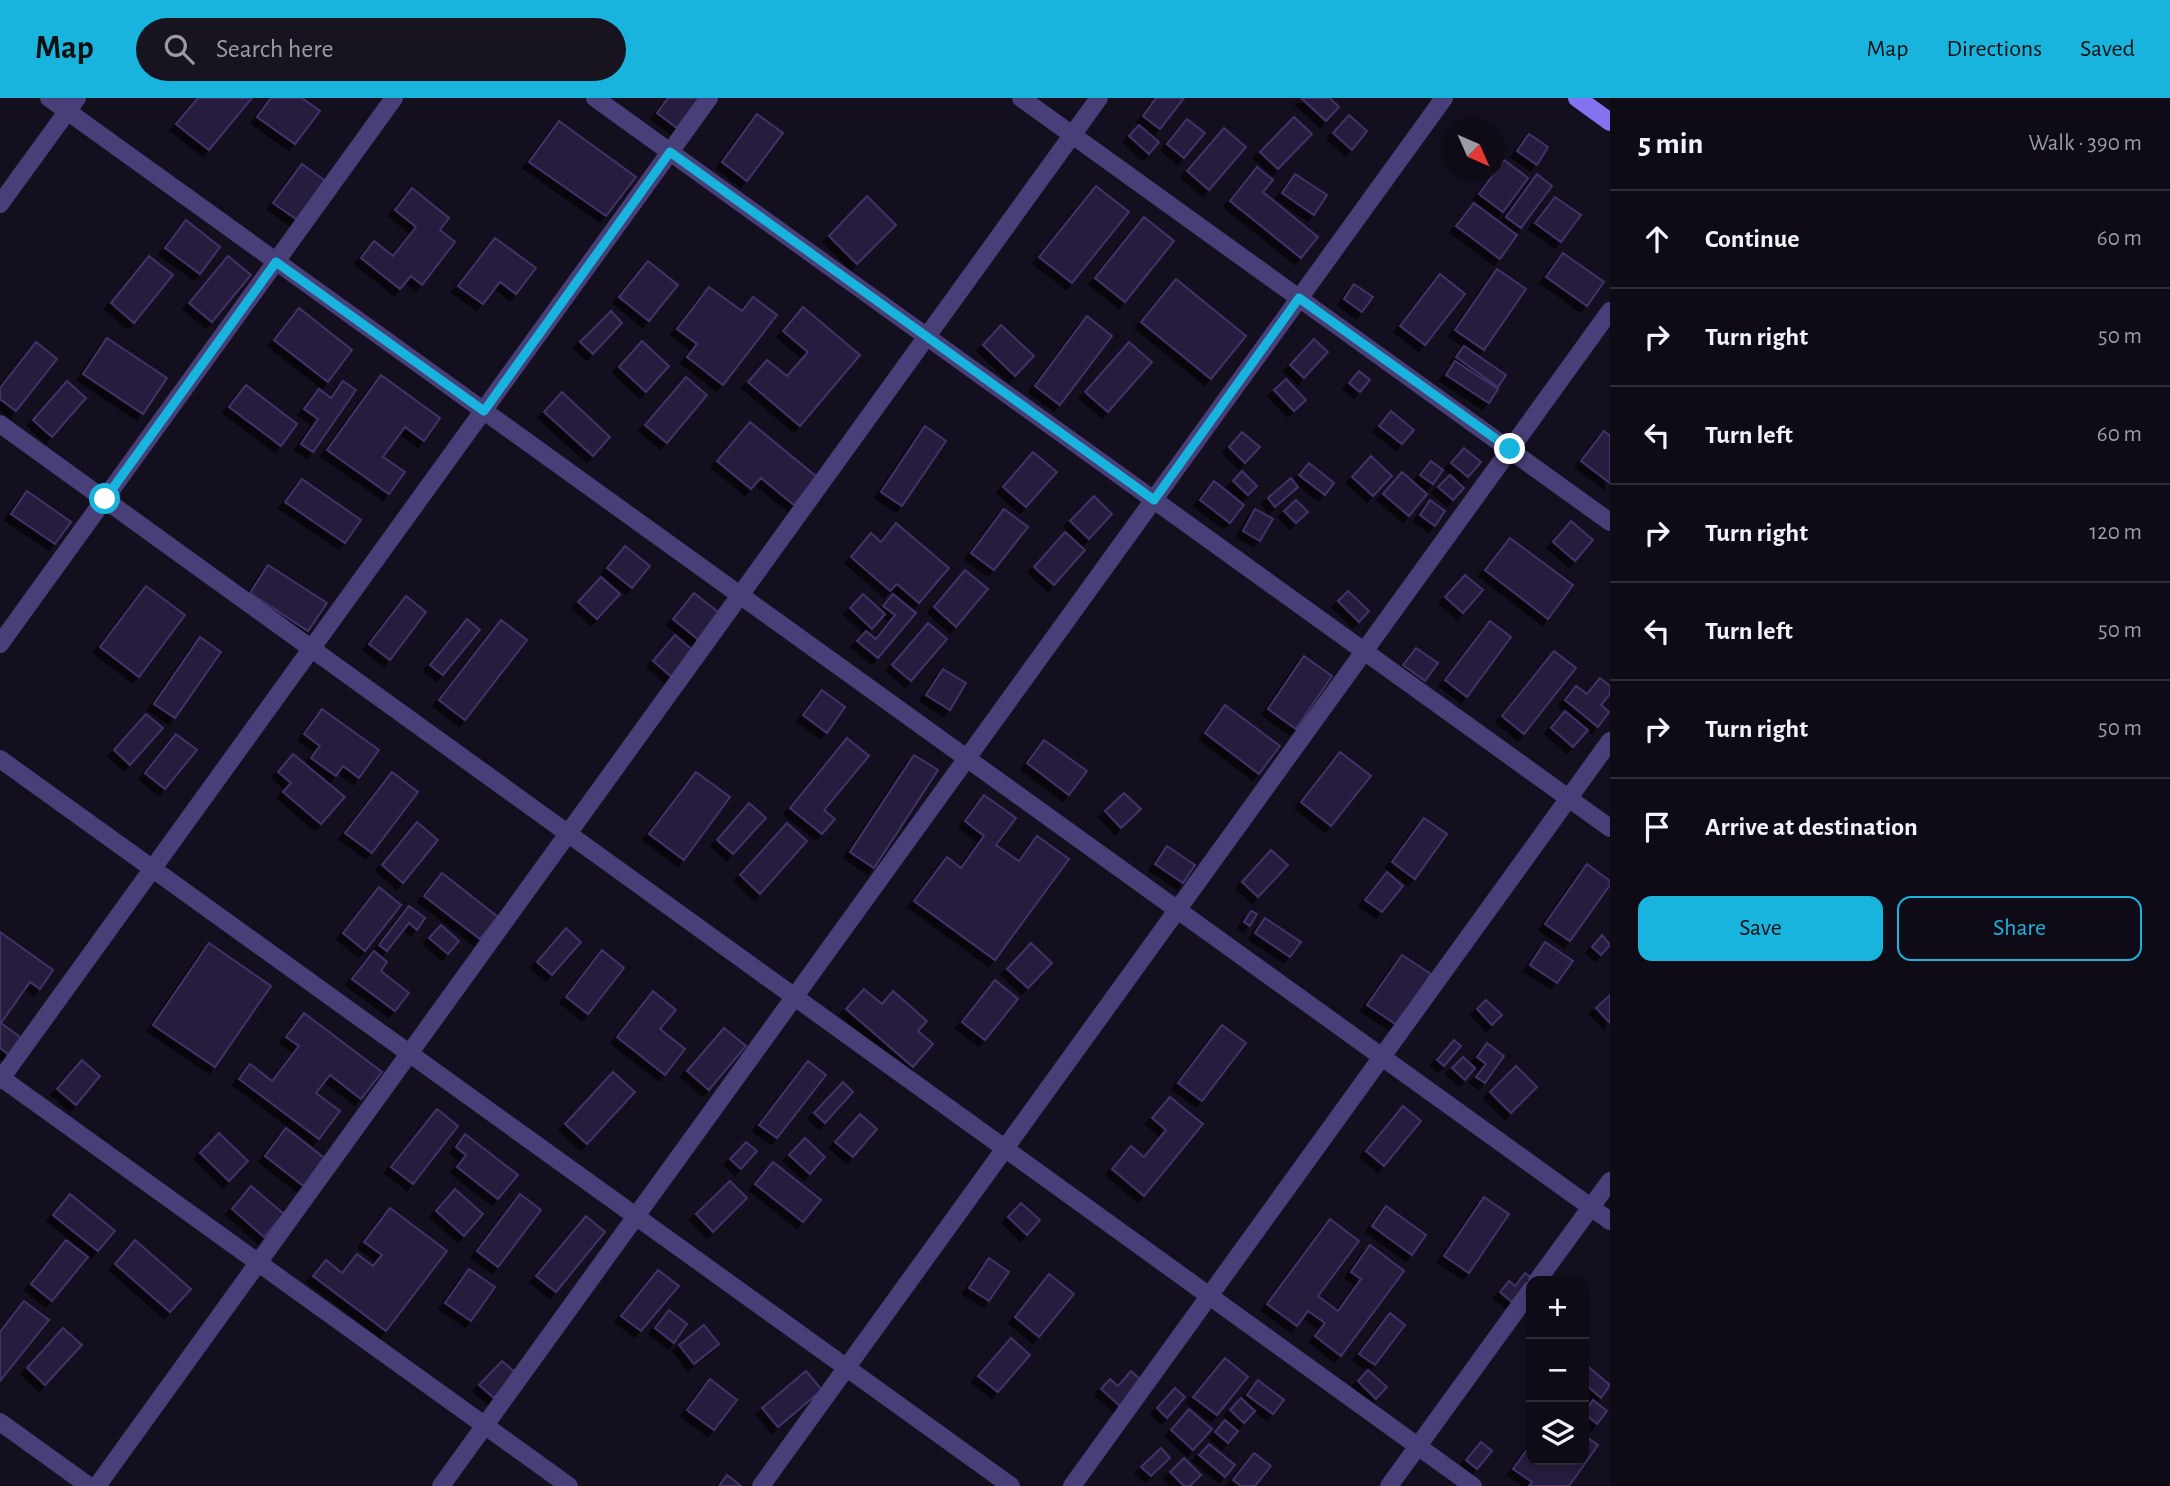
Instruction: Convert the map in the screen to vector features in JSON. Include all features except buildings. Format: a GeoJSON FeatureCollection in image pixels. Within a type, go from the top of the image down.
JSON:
{"type":"FeatureCollection","features":[{"type":"Feature","properties":{"kind":"main road"},"geometry":{"type":"LineString","coordinates":[[1577,98],[1610,121]]}},
{"type":"Feature","properties":{"kind":"street"},"geometry":{"type":"LineString","coordinates":[[48,98],[72,105],[276,262],[1610,1221]]}},
{"type":"Feature","properties":{"kind":"street"},"geometry":{"type":"LineString","coordinates":[[0,644],[394,98]]}},
{"type":"Feature","properties":{"kind":"street"},"geometry":{"type":"LineString","coordinates":[[595,98],[1610,828]]}},
{"type":"Feature","properties":{"kind":"street"},"geometry":{"type":"LineString","coordinates":[[569,1486],[0,1078],[709,98]]}},
{"type":"Feature","properties":{"kind":"street"},"geometry":{"type":"LineString","coordinates":[[1021,98],[1610,522]]}},
{"type":"Feature","properties":{"kind":"street"},"geometry":{"type":"LineString","coordinates":[[97,1486],[1099,98]]}},
{"type":"Feature","properties":{"kind":"street"},"geometry":{"type":"LineString","coordinates":[[442,1486],[1444,98]]}},
{"type":"Feature","properties":{"kind":"street"},"geometry":{"type":"LineString","coordinates":[[0,205],[72,105]]}},
{"type":"Feature","properties":{"kind":"street"},"geometry":{"type":"LineString","coordinates":[[761,1486],[1610,311]]}},
{"type":"Feature","properties":{"kind":"street"},"geometry":{"type":"LineString","coordinates":[[0,424],[1473,1486]]}},
{"type":"Feature","properties":{"kind":"street"},"geometry":{"type":"LineString","coordinates":[[1072,1486],[1610,741]]}},
{"type":"Feature","properties":{"kind":"street"},"geometry":{"type":"LineString","coordinates":[[0,759],[1011,1486]]}},
{"type":"Feature","properties":{"kind":"street"},"geometry":{"type":"LineString","coordinates":[[1541,1276],[1610,1181]]}},
{"type":"Feature","properties":{"kind":"street"},"geometry":{"type":"LineString","coordinates":[[1389,1486],[1526,1297]]}},
{"type":"Feature","properties":{"kind":"street"},"geometry":{"type":"LineString","coordinates":[[0,1422],[89,1486]]}},
{"type":"Feature","properties":{"kind":"route"},"geometry":{"type":"LineString","coordinates":[[105,499],[276,262],[484,411],[670,152],[1154,500],[1299,298],[1510,449]]}}]}
